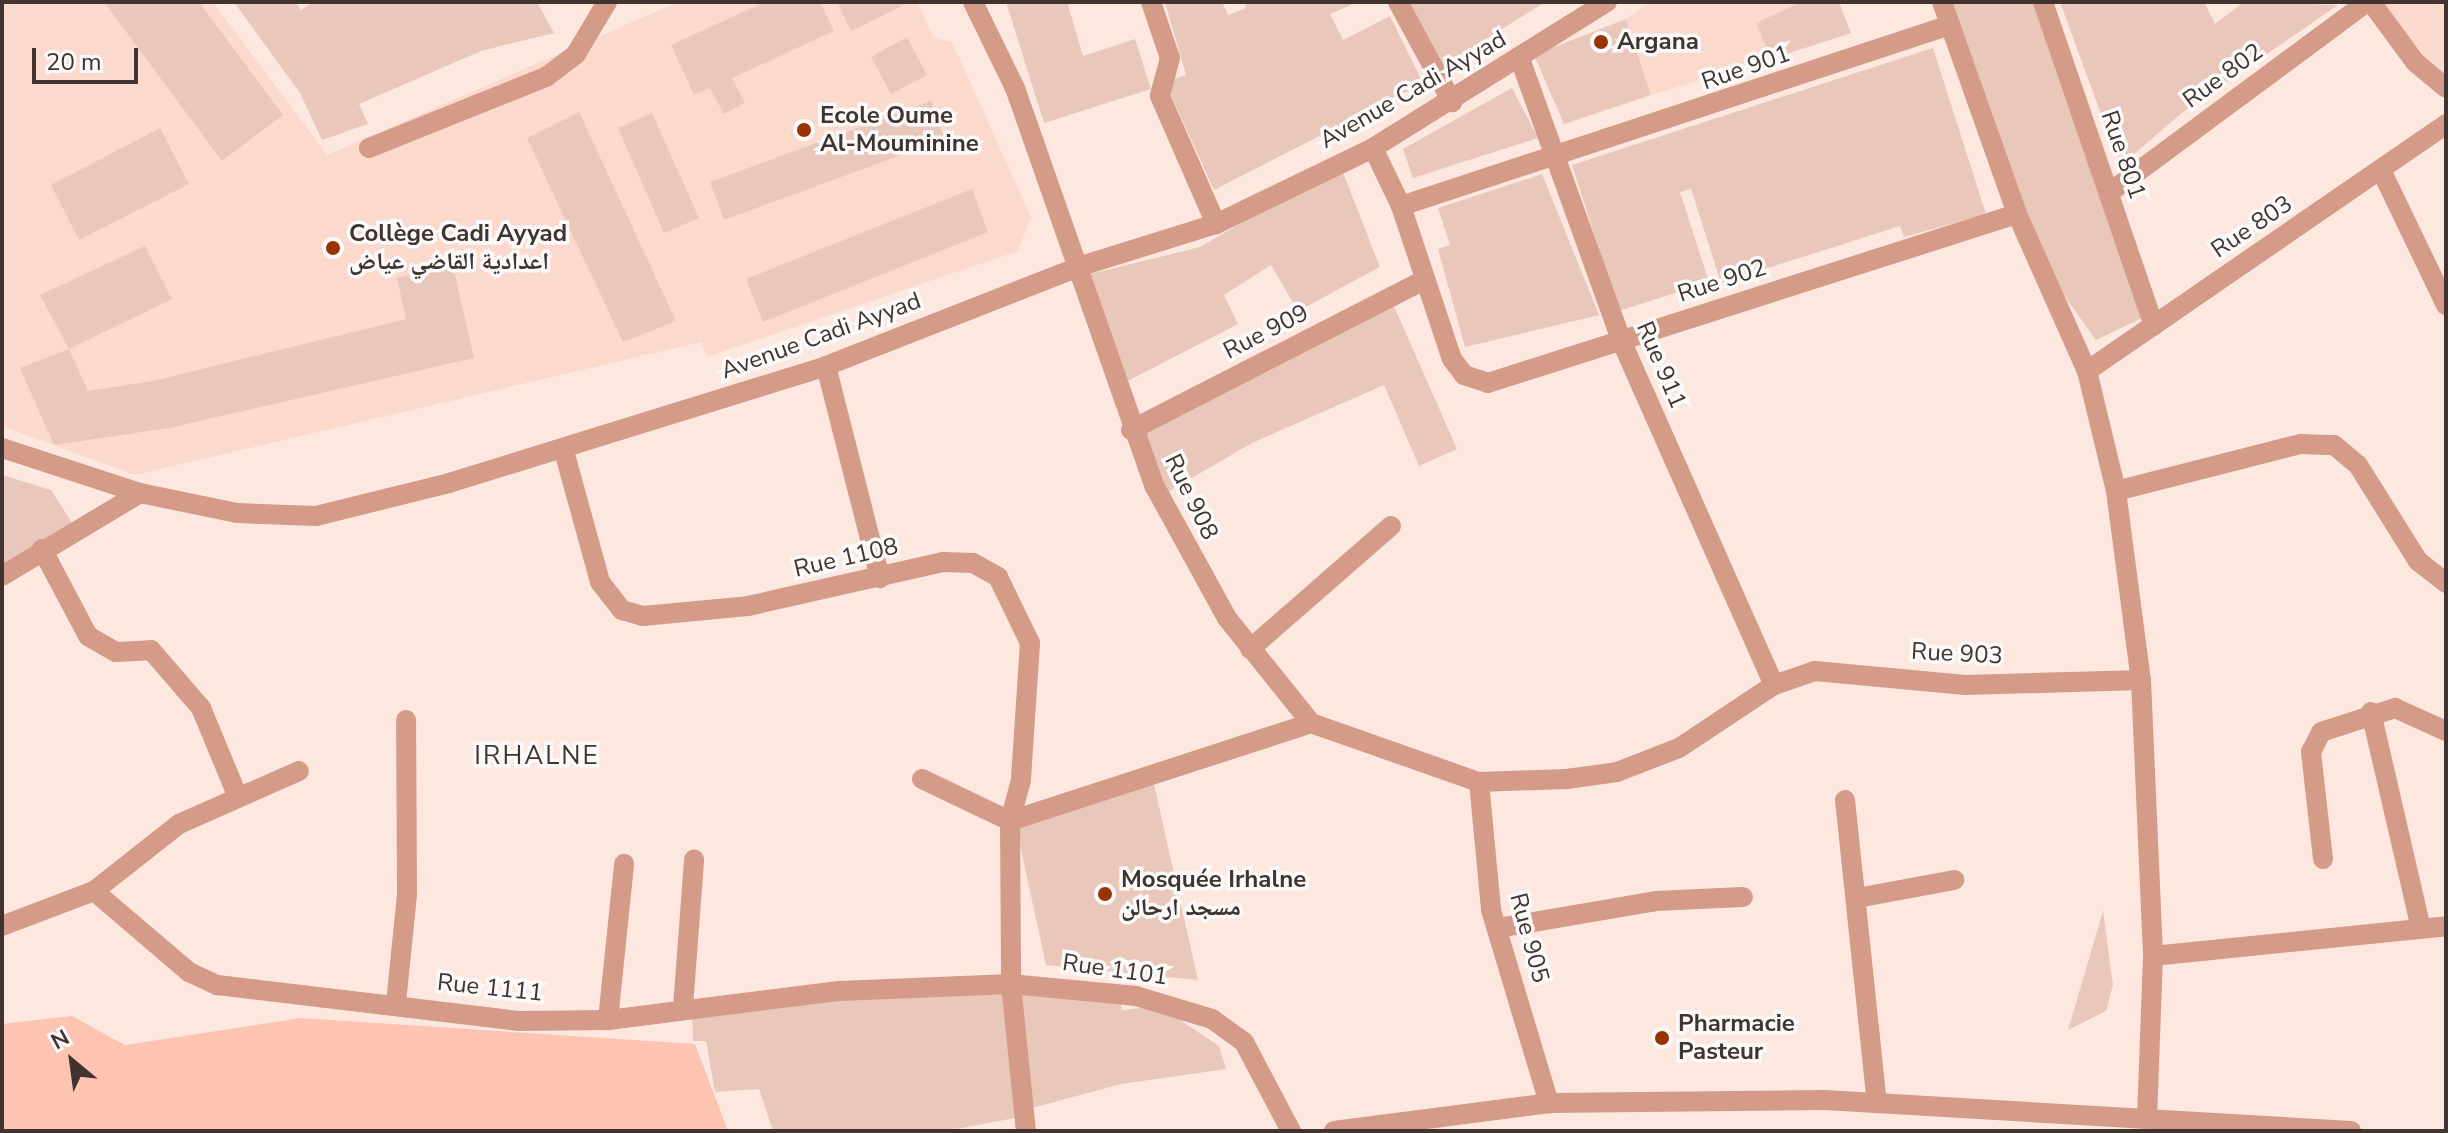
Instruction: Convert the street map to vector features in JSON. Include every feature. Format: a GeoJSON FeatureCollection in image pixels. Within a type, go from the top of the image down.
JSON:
{"type":"FeatureCollection","features":[{"type":"Feature","properties":{"kind":"street"},"geometry":{"type":"LineString","coordinates":[[369,148],[546,77],[576,54],[607,2]]}},
{"type":"Feature","properties":{"kind":"street","name":"Rue 908"},"geometry":{"type":"LineString","coordinates":[[973,2],[1015,88],[1081,266],[1131,430],[1187,549],[1250,649],[1311,723]]}},
{"type":"Feature","properties":{"kind":"street"},"geometry":{"type":"LineString","coordinates":[[1151,2],[1170,58],[1163,108],[1216,224]]}},
{"type":"Feature","properties":{"kind":"street"},"geometry":{"type":"LineString","coordinates":[[1398,2],[1452,102]]}},
{"type":"Feature","properties":{"kind":"street"},"geometry":{"type":"LineString","coordinates":[[1942,2],[2017,214],[2087,371],[2116,491],[2141,680],[2153,956],[2147,1116]]}},
{"type":"Feature","properties":{"kind":"street","name":"Rue 801"},"geometry":{"type":"LineString","coordinates":[[2043,2],[2154,326]]}},
{"type":"Feature","properties":{"kind":"street"},"geometry":{"type":"LineString","coordinates":[[2369,2],[2415,62],[2446,88]]}},
{"type":"Feature","properties":{"kind":"street","name":"Rue 802"},"geometry":{"type":"LineString","coordinates":[[2109,193],[2369,2]]}},
{"type":"Feature","properties":{"kind":"street","name":"Avenue Cadi Ayyad"},"geometry":{"type":"LineString","coordinates":[[2,448],[140,493],[237,513],[316,516],[564,451],[826,366],[1081,266],[1216,224],[1373,148],[1520,59],[1598,5]]}},
{"type":"Feature","properties":{"kind":"street","name":"Rue 901"},"geometry":{"type":"LineString","coordinates":[[1401,206],[1559,159],[1950,25]]}},
{"type":"Feature","properties":{"kind":"street","name":"Rue 911"},"geometry":{"type":"LineString","coordinates":[[1520,59],[1559,159],[1621,340],[1774,685]]}},
{"type":"Feature","properties":{"kind":"street","name":"Rue 803"},"geometry":{"type":"LineString","coordinates":[[2087,371],[2446,124]]}},
{"type":"Feature","properties":{"kind":"street"},"geometry":{"type":"LineString","coordinates":[[1373,148],[1401,206],[1424,280]]}},
{"type":"Feature","properties":{"kind":"street"},"geometry":{"type":"LineString","coordinates":[[2381,170],[2446,305]]}},
{"type":"Feature","properties":{"kind":"street","name":"Rue 902"},"geometry":{"type":"LineString","coordinates":[[1424,280],[1452,359],[1464,375],[1488,383],[2017,214]]}},
{"type":"Feature","properties":{"kind":"street","name":"Rue 909"},"geometry":{"type":"LineString","coordinates":[[1131,430],[1424,280]]}},
{"type":"Feature","properties":{"kind":"street"},"geometry":{"type":"LineString","coordinates":[[826,366],[880,578]]}},
{"type":"Feature","properties":{"kind":"street"},"geometry":{"type":"LineString","coordinates":[[2116,491],[2301,444],[2334,445],[2358,465],[2418,561],[2446,583]]}},
{"type":"Feature","properties":{"kind":"street","name":"Rue 1108"},"geometry":{"type":"LineString","coordinates":[[564,451],[600,582],[622,610],[709,611],[880,578],[943,562],[973,563],[998,577],[1017,608],[1030,643],[1021,780],[1010,821],[1011,984],[1026,1131]]}},
{"type":"Feature","properties":{"kind":"street"},"geometry":{"type":"LineString","coordinates":[[2,576],[42,549],[140,493]]}},
{"type":"Feature","properties":{"kind":"street"},"geometry":{"type":"LineString","coordinates":[[1250,649],[1391,526]]}},
{"type":"Feature","properties":{"kind":"street"},"geometry":{"type":"LineString","coordinates":[[42,549],[88,636],[116,652],[151,650],[201,708],[237,795]]}},
{"type":"Feature","properties":{"kind":"street","name":"Rue 903"},"geometry":{"type":"LineString","coordinates":[[1774,685],[1839,670],[1965,685],[2141,680]]}},
{"type":"Feature","properties":{"kind":"street"},"geometry":{"type":"LineString","coordinates":[[922,779],[1010,821],[1311,723],[1479,782],[1617,772],[1679,748],[1774,685]]}},
{"type":"Feature","properties":{"kind":"street"},"geometry":{"type":"LineString","coordinates":[[2323,859],[2311,752],[2329,727],[2371,712],[2406,710],[2446,731]]}},
{"type":"Feature","properties":{"kind":"street"},"geometry":{"type":"LineString","coordinates":[[2371,712],[2421,928]]}},
{"type":"Feature","properties":{"kind":"street"},"geometry":{"type":"LineString","coordinates":[[396,1003],[407,894],[406,720]]}},
{"type":"Feature","properties":{"kind":"street"},"geometry":{"type":"LineString","coordinates":[[2,926],[94,891],[179,824],[237,795],[299,771]]}},
{"type":"Feature","properties":{"kind":"street","name":"Rue 905"},"geometry":{"type":"LineString","coordinates":[[1479,782],[1498,928],[1549,1103]]}},
{"type":"Feature","properties":{"kind":"street"},"geometry":{"type":"LineString","coordinates":[[1845,800],[1877,1103]]}},
{"type":"Feature","properties":{"kind":"street"},"geometry":{"type":"LineString","coordinates":[[683,1007],[694,859]]}},
{"type":"Feature","properties":{"kind":"street"},"geometry":{"type":"LineString","coordinates":[[608,1020],[624,864]]}},
{"type":"Feature","properties":{"kind":"street"},"geometry":{"type":"LineString","coordinates":[[1857,898],[1954,880]]}},
{"type":"Feature","properties":{"kind":"street","name":"Rue 1111"},"geometry":{"type":"LineString","coordinates":[[94,891],[189,972],[217,985],[396,1003],[519,1021],[608,1020],[683,1007],[1011,984]]}},
{"type":"Feature","properties":{"kind":"street"},"geometry":{"type":"LineString","coordinates":[[1498,928],[1656,901],[1743,897]]}},
{"type":"Feature","properties":{"kind":"street"},"geometry":{"type":"LineString","coordinates":[[2153,956],[2446,926]]}},
{"type":"Feature","properties":{"kind":"street","name":"Rue 1101"},"geometry":{"type":"LineString","coordinates":[[1011,984],[1136,996],[1212,1019],[1259,1062],[1291,1131]]}},
{"type":"Feature","properties":{"kind":"street"},"geometry":{"type":"LineString","coordinates":[[1334,1131],[1464,1121],[1549,1103],[1877,1103],[2147,1116],[2351,1131]]}},
{"type":"Feature","properties":{"kind":"shaded area","name":"Collège Cadi Ayyad اعدادية القاضي عياض"},"geometry":{"type":"Polygon","coordinates":[[[2,2],[213,2],[327,155],[678,2],[917,2],[934,38],[952,42],[1031,217],[1018,251],[707,357],[701,342],[135,475],[2,426],[2,2]]]}},
{"type":"Feature","properties":{"kind":"shaded area"},"geometry":{"type":"Polygon","coordinates":[[[1649,2],[1801,2],[1756,23],[1771,59],[1651,95],[1626,19],[1649,2]]]}},
{"type":"Feature","properties":{"kind":"shaded area"},"geometry":{"type":"Polygon","coordinates":[[[2374,2],[2446,2],[2446,84],[2374,2]]]}},
{"type":"Feature","properties":{"kind":"shaded area"},"geometry":{"type":"Polygon","coordinates":[[[72,1016],[125,1045],[301,1018],[695,1044],[728,1131],[2,1131],[2,1024],[72,1016]]]}},
{"type":"Feature","properties":{"kind":"building"},"geometry":{"type":"Polygon","coordinates":[[[104,2],[199,2],[283,115],[222,161],[104,2]]]}},
{"type":"Feature","properties":{"kind":"building"},"geometry":{"type":"Polygon","coordinates":[[[234,2],[295,2],[301,10],[313,2],[537,2],[554,33],[481,51],[359,104],[368,124],[322,140],[300,93],[234,2]]]}},
{"type":"Feature","properties":{"kind":"building"},"geometry":{"type":"Polygon","coordinates":[[[765,2],[820,2],[834,31],[732,78],[745,103],[724,114],[710,88],[694,95],[671,45],[765,2]]]}},
{"type":"Feature","properties":{"kind":"building"},"geometry":{"type":"Polygon","coordinates":[[[837,2],[903,2],[904,5],[851,31],[837,2]]]}},
{"type":"Feature","properties":{"kind":"building"},"geometry":{"type":"Polygon","coordinates":[[[1006,2],[1075,2],[1068,5],[1083,56],[1135,39],[1151,89],[1044,123],[1006,2]]]}},
{"type":"Feature","properties":{"kind":"building"},"geometry":{"type":"Polygon","coordinates":[[[1165,2],[1222,2],[1228,15],[1246,8],[1245,2],[1358,2],[1330,14],[1343,40],[1390,16],[1423,83],[1214,190],[1165,82],[1186,75],[1165,2]]]}},
{"type":"Feature","properties":{"kind":"building"},"geometry":{"type":"Polygon","coordinates":[[[1407,2],[1545,2],[1441,67],[1407,2]]]}},
{"type":"Feature","properties":{"kind":"building"},"geometry":{"type":"Polygon","coordinates":[[[1801,2],[1839,2],[1851,33],[1771,59],[1756,23],[1801,2]]]}},
{"type":"Feature","properties":{"kind":"building"},"geometry":{"type":"Polygon","coordinates":[[[1949,2],[2034,2],[2142,318],[2096,340],[2050,276],[1949,2]]]}},
{"type":"Feature","properties":{"kind":"building"},"geometry":{"type":"Polygon","coordinates":[[[2060,2],[2204,2],[2215,24],[2244,2],[2338,5],[2183,112],[2120,166],[2060,2]]]}},
{"type":"Feature","properties":{"kind":"building"},"geometry":{"type":"Polygon","coordinates":[[[1626,19],[1651,95],[1564,124],[1534,55],[1626,19]]]}},
{"type":"Feature","properties":{"kind":"building"},"geometry":{"type":"Polygon","coordinates":[[[907,37],[927,75],[891,94],[871,57],[907,37]]]}},
{"type":"Feature","properties":{"kind":"building"},"geometry":{"type":"Polygon","coordinates":[[[1933,48],[1986,214],[1904,237],[1900,226],[1721,283],[1691,189],[1680,192],[1709,282],[1619,311],[1572,165],[1933,48]]]}},
{"type":"Feature","properties":{"kind":"building"},"geometry":{"type":"Polygon","coordinates":[[[1512,88],[1538,138],[1413,178],[1403,149],[1512,88]]]}},
{"type":"Feature","properties":{"kind":"building"},"geometry":{"type":"Polygon","coordinates":[[[931,101],[945,139],[724,220],[710,182],[931,101]]]}},
{"type":"Feature","properties":{"kind":"building"},"geometry":{"type":"Polygon","coordinates":[[[579,112],[676,321],[623,342],[527,138],[579,112]]]}},
{"type":"Feature","properties":{"kind":"building"},"geometry":{"type":"Polygon","coordinates":[[[652,113],[699,218],[664,233],[618,128],[652,113]]]}},
{"type":"Feature","properties":{"kind":"building"},"geometry":{"type":"Polygon","coordinates":[[[160,128],[189,184],[79,240],[51,185],[160,128]]]}},
{"type":"Feature","properties":{"kind":"building"},"geometry":{"type":"Polygon","coordinates":[[[1340,165],[1380,267],[1298,311],[1271,265],[1224,295],[1238,324],[1118,386],[1090,274],[1200,247],[1340,165]]]}},
{"type":"Feature","properties":{"kind":"building"},"geometry":{"type":"Polygon","coordinates":[[[1542,174],[1599,315],[1465,347],[1438,249],[1450,245],[1438,208],[1542,174]]]}},
{"type":"Feature","properties":{"kind":"building"},"geometry":{"type":"Polygon","coordinates":[[[972,189],[988,232],[763,322],[746,279],[972,189]]]}},
{"type":"Feature","properties":{"kind":"building"},"geometry":{"type":"Polygon","coordinates":[[[145,246],[172,299],[69,349],[40,295],[145,246]]]}},
{"type":"Feature","properties":{"kind":"building"},"geometry":{"type":"Polygon","coordinates":[[[453,266],[474,358],[169,428],[54,445],[20,368],[69,349],[88,391],[153,381],[406,319],[397,278],[453,266]]]}},
{"type":"Feature","properties":{"kind":"building"},"geometry":{"type":"Polygon","coordinates":[[[1393,304],[1457,449],[1419,466],[1384,385],[1252,443],[1166,493],[1136,432],[1393,304]]]}},
{"type":"Feature","properties":{"kind":"building"},"geometry":{"type":"Polygon","coordinates":[[[2,475],[51,490],[74,526],[2,568],[2,475]]]}},
{"type":"Feature","properties":{"kind":"building","name":"Mosquée Irhalne مسجد ارحالن"},"geometry":{"type":"Polygon","coordinates":[[[1153,780],[1198,980],[1046,965],[1015,822],[1153,780]]]}},
{"type":"Feature","properties":{"kind":"building"},"geometry":{"type":"Polygon","coordinates":[[[2103,911],[2113,985],[2106,1011],[2068,1030],[2103,911]]]}},
{"type":"Feature","properties":{"kind":"building"},"geometry":{"type":"Polygon","coordinates":[[[1002,990],[1015,1118],[946,1131],[773,1131],[759,1089],[715,1092],[706,1041],[693,1041],[692,1006],[1002,990]]]}},
{"type":"Feature","properties":{"kind":"building"},"geometry":{"type":"Polygon","coordinates":[[[1020,995],[1120,1000],[1122,1010],[1159,1006],[1219,1046],[1226,1069],[1121,1084],[1032,1108],[1020,995]]]}},
{"type":"Feature","properties":{"kind":"place","name":"Argana"},"geometry":{"type":"Point","coordinates":[1601,42]}},
{"type":"Feature","properties":{"kind":"place","name":"Ecole Oume Al-Mouminine"},"geometry":{"type":"Point","coordinates":[804,130]}},
{"type":"Feature","properties":{"kind":"place","name":"Collège Cadi Ayyad اعدادية القاضي عياض"},"geometry":{"type":"Point","coordinates":[333,248]}},
{"type":"Feature","properties":{"kind":"place","name":"Mosquée Irhalne مسجد ارحالن"},"geometry":{"type":"Point","coordinates":[1105,894]}},
{"type":"Feature","properties":{"kind":"place","name":"Pharmacie Pasteur"},"geometry":{"type":"Point","coordinates":[1662,1038]}},
{"type":"Feature","properties":{"kind":"district","name":"IRHALNE"},"geometry":{"type":"Point","coordinates":[537,756]}}]}
